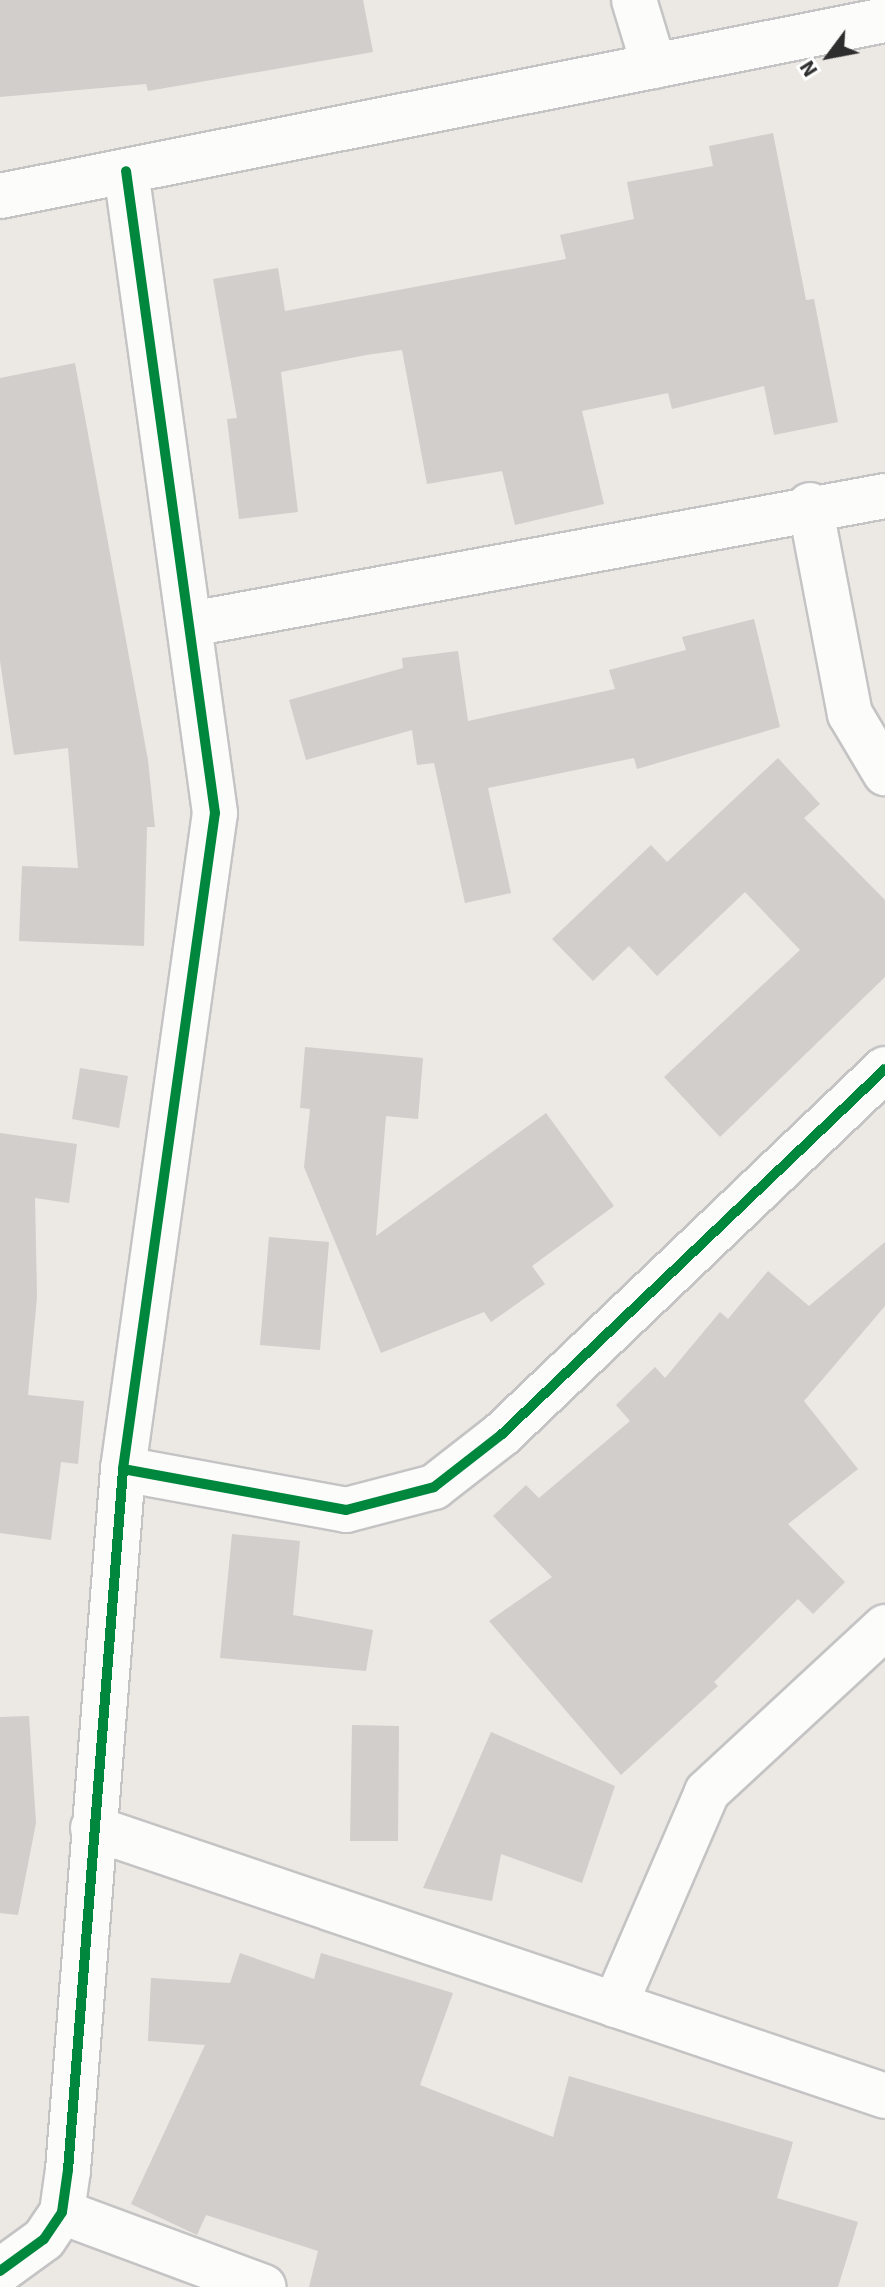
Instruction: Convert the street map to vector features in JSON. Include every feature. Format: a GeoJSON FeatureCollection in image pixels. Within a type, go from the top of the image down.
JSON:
{"type":"FeatureCollection","features":[{"type":"Feature","properties":{"kind":"street"},"geometry":{"type":"LineString","coordinates":[[634,0],[654,66]]}},
{"type":"Feature","properties":{"kind":"street"},"geometry":{"type":"LineString","coordinates":[[0,196],[885,20]]}},
{"type":"Feature","properties":{"kind":"street"},"geometry":{"type":"LineString","coordinates":[[0,2271],[44,2239],[62,2212],[123,1469],[215,813],[126,171]]}},
{"type":"Feature","properties":{"kind":"street"},"geometry":{"type":"LineString","coordinates":[[191,624],[810,505],[885,496]]}},
{"type":"Feature","properties":{"kind":"street"},"geometry":{"type":"LineString","coordinates":[[810,505],[850,714],[885,773]]}},
{"type":"Feature","properties":{"kind":"street"},"geometry":{"type":"LineString","coordinates":[[123,1469],[346,1510],[434,1487],[502,1434],[885,1069]]}},
{"type":"Feature","properties":{"kind":"street"},"geometry":{"type":"LineString","coordinates":[[615,2005],[707,1792],[885,1627]]}},
{"type":"Feature","properties":{"kind":"street"},"geometry":{"type":"LineString","coordinates":[[93,1828],[885,2096]]}},
{"type":"Feature","properties":{"kind":"street"},"geometry":{"type":"LineString","coordinates":[[62,2212],[264,2287]]}},
{"type":"Feature","properties":{"kind":"building"},"geometry":{"type":"Polygon","coordinates":[[[0,0],[363,0],[373,52],[148,91],[146,84],[0,97],[0,0]]]}},
{"type":"Feature","properties":{"kind":"building"},"geometry":{"type":"Polygon","coordinates":[[[773,133],[806,300],[814,299],[838,422],[774,435],[764,386],[672,409],[668,393],[582,411],[604,504],[515,525],[502,471],[427,484],[402,350],[366,355],[281,372],[298,512],[239,519],[227,419],[237,418],[213,279],[278,268],[285,311],[566,259],[560,235],[634,219],[627,182],[713,166],[709,146],[773,133]]]}},
{"type":"Feature","properties":{"kind":"building"},"geometry":{"type":"Polygon","coordinates":[[[75,363],[148,760],[155,827],[147,827],[144,946],[19,941],[22,866],[78,868],[68,748],[14,755],[0,661],[0,378],[75,363]]]}},
{"type":"Feature","properties":{"kind":"building"},"geometry":{"type":"Polygon","coordinates":[[[754,619],[780,727],[637,769],[634,758],[488,788],[511,893],[465,903],[434,763],[417,765],[412,730],[306,760],[289,700],[403,668],[402,658],[458,651],[468,721],[615,689],[609,670],[686,650],[682,637],[754,619]]]}},
{"type":"Feature","properties":{"kind":"building"},"geometry":{"type":"Polygon","coordinates":[[[778,758],[820,804],[804,818],[885,900],[885,977],[720,1137],[664,1077],[800,950],[745,892],[657,976],[629,946],[593,981],[552,939],[651,845],[667,862],[778,758]]]}},
{"type":"Feature","properties":{"kind":"building"},"geometry":{"type":"Polygon","coordinates":[[[305,1047],[423,1058],[418,1119],[386,1116],[376,1236],[546,1113],[614,1206],[532,1266],[545,1284],[491,1322],[484,1312],[381,1353],[304,1167],[310,1109],[300,1108],[305,1047]]]}},
{"type":"Feature","properties":{"kind":"building"},"geometry":{"type":"Polygon","coordinates":[[[80,1068],[128,1076],[119,1128],[72,1119],[80,1068]]]}},
{"type":"Feature","properties":{"kind":"building"},"geometry":{"type":"Polygon","coordinates":[[[0,1133],[77,1144],[69,1203],[35,1198],[37,1297],[28,1395],[84,1401],[78,1464],[61,1462],[51,1540],[0,1533],[0,1133]]]}},
{"type":"Feature","properties":{"kind":"building"},"geometry":{"type":"Polygon","coordinates":[[[269,1237],[329,1242],[320,1350],[260,1345],[269,1237]]]}},
{"type":"Feature","properties":{"kind":"building"},"geometry":{"type":"Polygon","coordinates":[[[885,1242],[885,1306],[804,1401],[858,1469],[788,1524],[845,1582],[813,1614],[798,1599],[714,1682],[718,1686],[621,1775],[489,1621],[552,1577],[493,1516],[526,1485],[539,1498],[630,1421],[616,1405],[655,1367],[665,1378],[720,1312],[728,1319],[768,1271],[809,1306],[885,1242]]]}},
{"type":"Feature","properties":{"kind":"building"},"geometry":{"type":"Polygon","coordinates":[[[232,1534],[300,1541],[293,1615],[373,1630],[366,1671],[220,1658],[232,1534]]]}},
{"type":"Feature","properties":{"kind":"building"},"geometry":{"type":"Polygon","coordinates":[[[29,1716],[36,1823],[18,1915],[0,1913],[0,1717],[29,1716]]]}},
{"type":"Feature","properties":{"kind":"building"},"geometry":{"type":"Polygon","coordinates":[[[352,1725],[399,1726],[398,1841],[350,1841],[352,1725]]]}},
{"type":"Feature","properties":{"kind":"building"},"geometry":{"type":"Polygon","coordinates":[[[491,1732],[615,1786],[582,1883],[501,1854],[492,1901],[423,1888],[491,1732]]]}},
{"type":"Feature","properties":{"kind":"building"},"geometry":{"type":"Polygon","coordinates":[[[240,1953],[314,1979],[321,1953],[453,1993],[420,2085],[553,2137],[569,2076],[793,2142],[777,2198],[858,2222],[838,2287],[309,2287],[318,2251],[206,2215],[197,2235],[131,2204],[205,2045],[148,2041],[151,1978],[230,1983],[240,1953]]]}},
{"type":"Feature","properties":{"kind":"cycle path"},"geometry":{"type":"LineString","coordinates":[[0,2271],[44,2239],[62,2212],[68,2170],[123,1469],[215,813],[126,171]]}},
{"type":"Feature","properties":{"kind":"cycle path"},"geometry":{"type":"LineString","coordinates":[[123,1469],[346,1510],[434,1487],[502,1434],[885,1069]]}}]}
